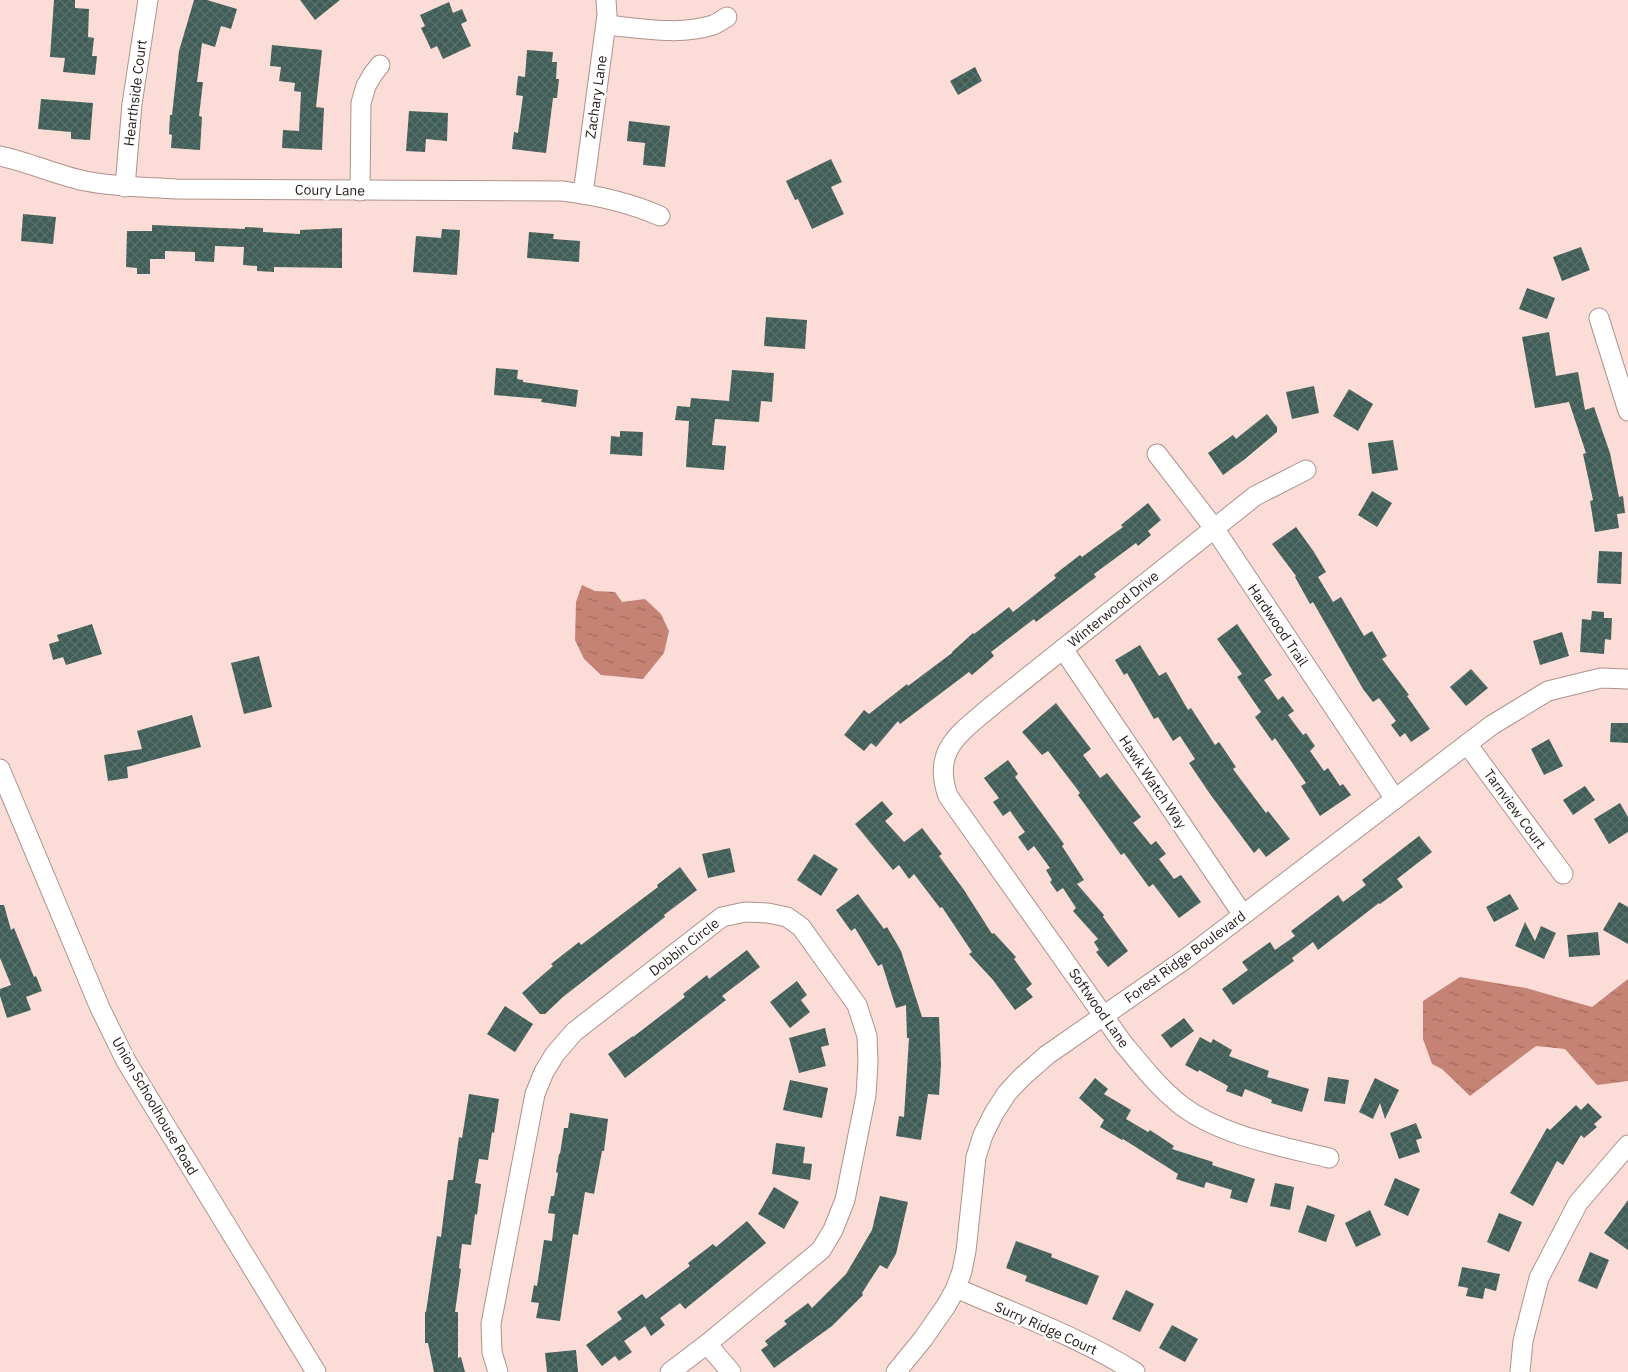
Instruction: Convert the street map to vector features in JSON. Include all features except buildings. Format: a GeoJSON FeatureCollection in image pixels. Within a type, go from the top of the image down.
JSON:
{"type":"FeatureCollection","features":[{"type":"Feature","properties":{"kind":"street","name":"Hearthside Court"},"geometry":{"type":"LineString","coordinates":[[125,187],[132,104],[148,0]]}},
{"type":"Feature","properties":{"kind":"street","name":"Zachary Lane"},"geometry":{"type":"LineString","coordinates":[[583,194],[606,25],[606,0]]}},
{"type":"Feature","properties":{"kind":"street"},"geometry":{"type":"LineString","coordinates":[[606,25],[676,30],[714,25],[726,17]]}},
{"type":"Feature","properties":{"kind":"street"},"geometry":{"type":"LineString","coordinates":[[360,190],[362,103],[366,86],[380,65]]}},
{"type":"Feature","properties":{"kind":"street","name":"Coury Lane"},"geometry":{"type":"LineString","coordinates":[[0,156],[78,180],[125,187],[562,192],[618,201],[660,216]]}},
{"type":"Feature","properties":{"kind":"street"},"geometry":{"type":"LineString","coordinates":[[1599,318],[1628,411]]}},
{"type":"Feature","properties":{"kind":"street","name":"Hardwood Trail"},"geometry":{"type":"LineString","coordinates":[[1157,454],[1214,528],[1395,799]]}},
{"type":"Feature","properties":{"kind":"street","name":"Winterwood Drive"},"geometry":{"type":"LineString","coordinates":[[942,770],[947,750],[954,739],[994,704],[1254,496],[1306,470]]}},
{"type":"Feature","properties":{"kind":"street","name":"Hawk Watch Way"},"geometry":{"type":"LineString","coordinates":[[1063,649],[1243,915]]}},
{"type":"Feature","properties":{"kind":"street","name":"Forest Ridge Boulevard"},"geometry":{"type":"LineString","coordinates":[[896,1372],[923,1339],[956,1288],[966,1251],[976,1157],[994,1113],[1007,1093],[1028,1071],[1047,1055],[1184,960],[1492,725],[1548,691],[1601,678],[1628,678]]}},
{"type":"Feature","properties":{"kind":"street","name":"Tarnview Court"},"geometry":{"type":"LineString","coordinates":[[1467,744],[1563,874]]}},
{"type":"Feature","properties":{"kind":"street","name":"Union Schoolhouse Road"},"geometry":{"type":"LineString","coordinates":[[0,769],[100,1008],[126,1061],[316,1372]]}},
{"type":"Feature","properties":{"kind":"street","name":"Softwood Lane"},"geometry":{"type":"LineString","coordinates":[[942,770],[943,784],[948,796],[1122,1042],[1166,1092],[1184,1107],[1211,1123],[1237,1134],[1329,1158]]}},
{"type":"Feature","properties":{"kind":"street","name":"Dobbin Circle"},"geometry":{"type":"LineString","coordinates":[[498,1372],[492,1352],[491,1324],[535,1094],[544,1072],[555,1054],[574,1032],[722,916],[745,912],[768,913],[787,917],[801,927],[857,1004],[867,1036],[866,1095],[845,1200],[833,1230],[821,1250],[670,1372]]}},
{"type":"Feature","properties":{"kind":"street"},"geometry":{"type":"LineString","coordinates":[[1520,1372],[1523,1341],[1539,1278],[1578,1203],[1628,1145]]}},
{"type":"Feature","properties":{"kind":"street","name":"Surry Ridge Court"},"geometry":{"type":"LineString","coordinates":[[956,1288],[1080,1341],[1113,1358],[1134,1372]]}},
{"type":"Feature","properties":{"kind":"street"},"geometry":{"type":"LineString","coordinates":[[707,1344],[731,1372]]}},
{"type":"Feature","properties":{"kind":"water"},"geometry":{"type":"Polygon","coordinates":[[[582,585],[595,591],[615,592],[622,602],[645,599],[661,614],[669,631],[664,653],[643,679],[601,675],[584,659],[575,640],[576,602],[582,585]]]}},
{"type":"Feature","properties":{"kind":"water"},"geometry":{"type":"Polygon","coordinates":[[[1460,977],[1526,988],[1592,1007],[1628,979],[1628,1081],[1597,1085],[1565,1049],[1536,1046],[1470,1096],[1442,1069],[1432,1064],[1423,1039],[1423,1001],[1460,977]]]}}]}
